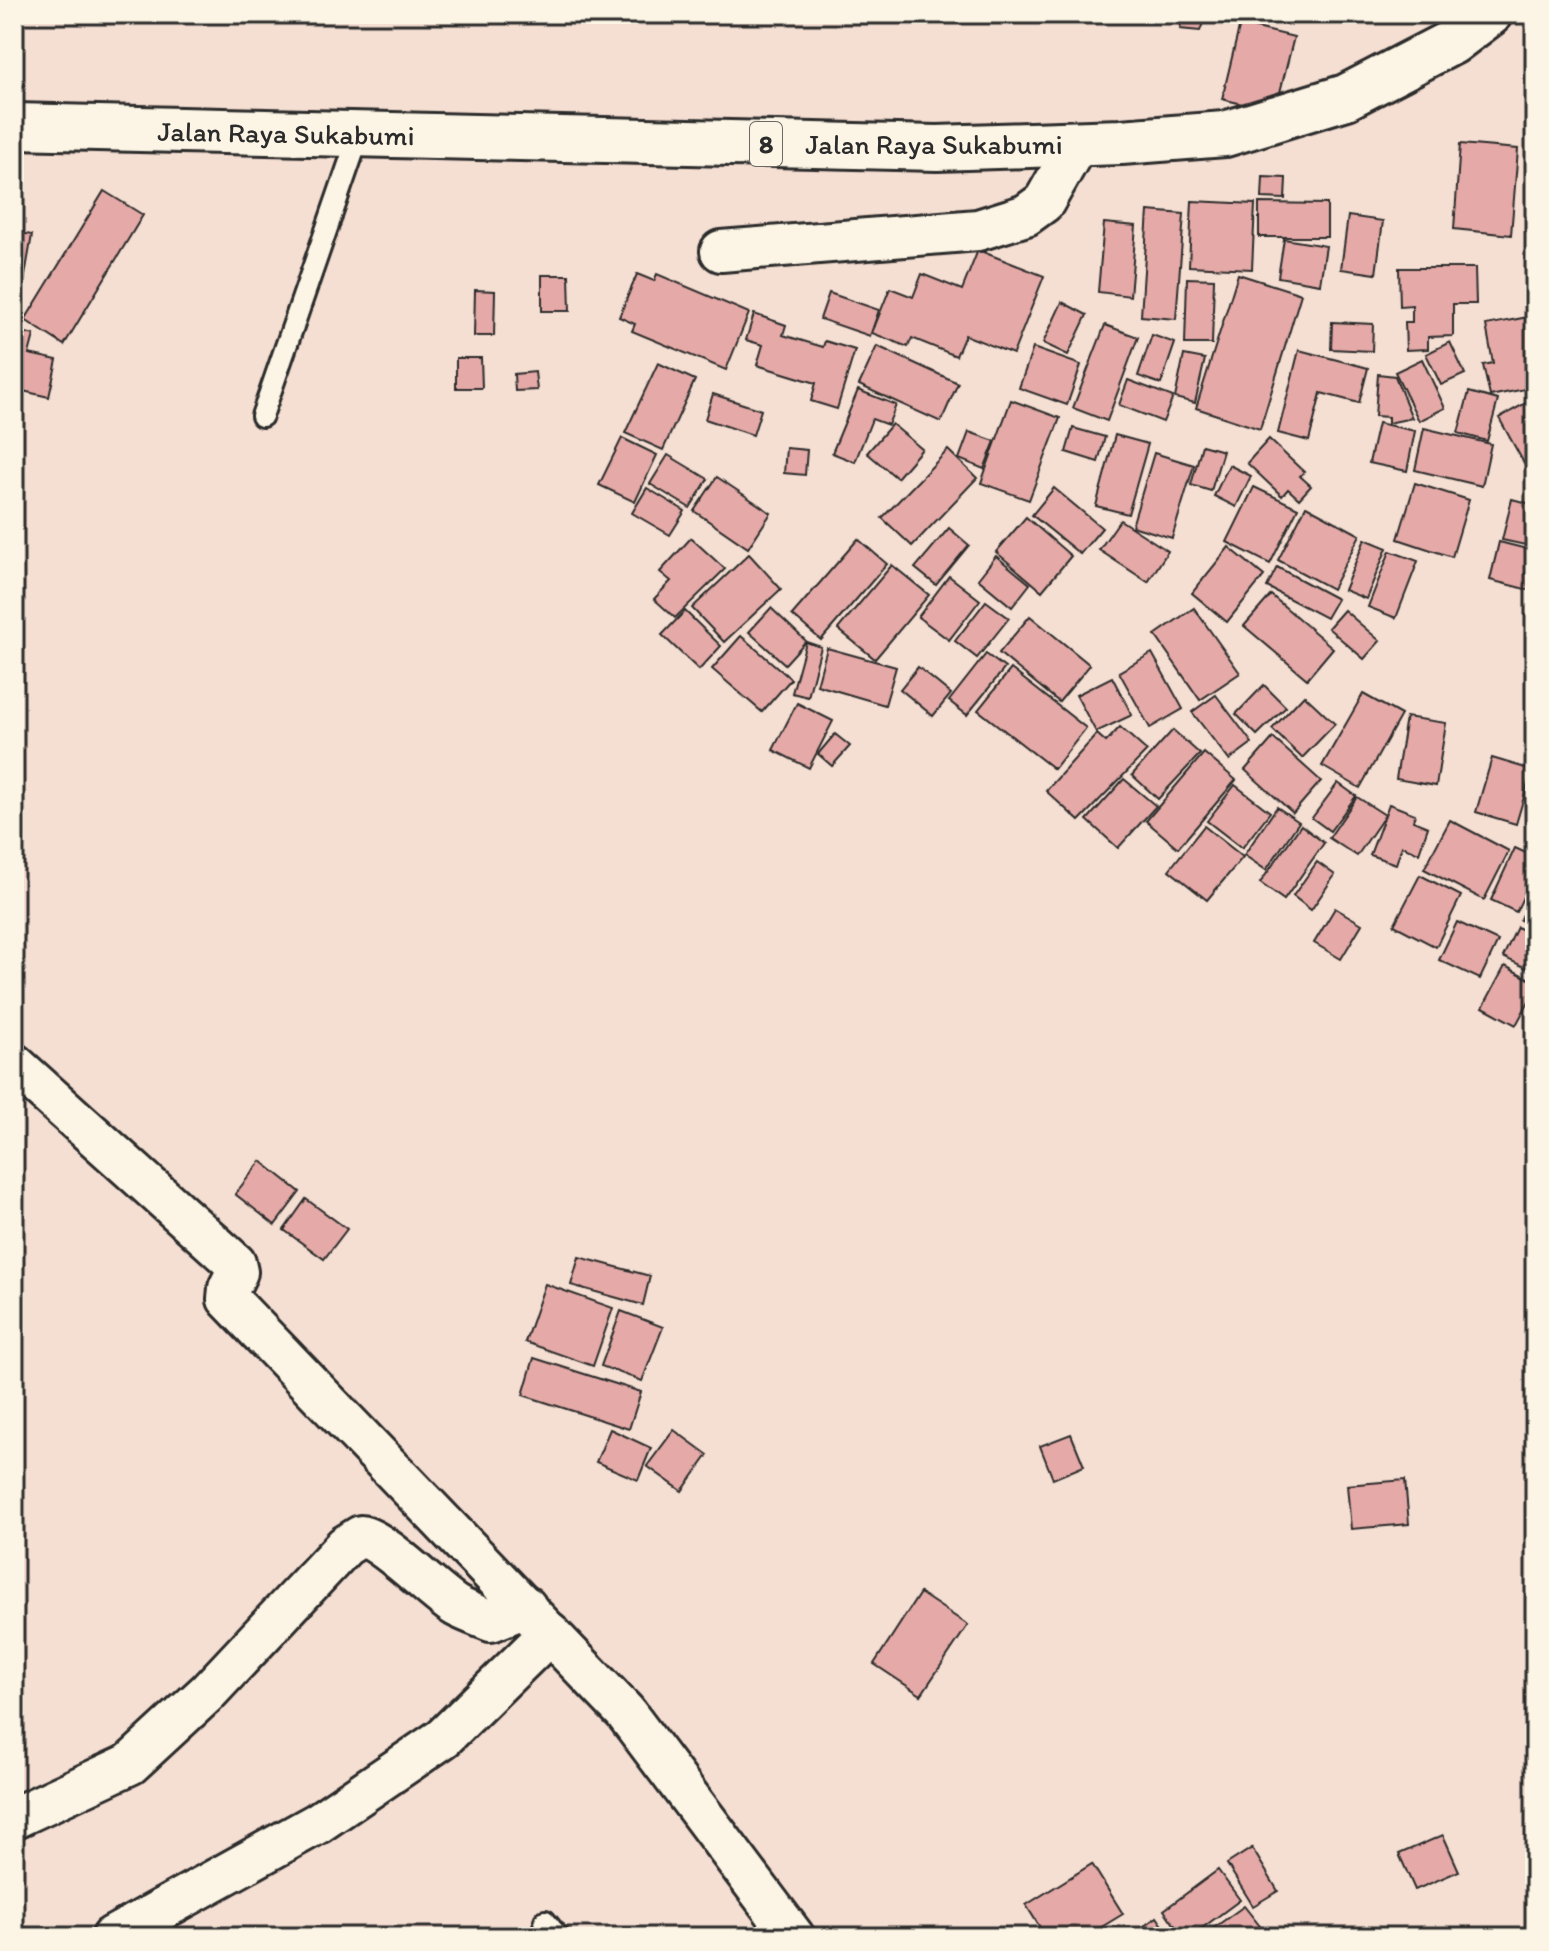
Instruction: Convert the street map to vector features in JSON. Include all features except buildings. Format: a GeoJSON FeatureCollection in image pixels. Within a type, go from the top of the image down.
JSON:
{"type":"FeatureCollection","features":[{"type":"Feature","properties":{"kind":"highway","name":"Jalan Raya Sukabumi"},"geometry":{"type":"LineString","coordinates":[[14,126],[937,148],[1077,144],[1225,134],[1346,97],[1452,42],[1489,14]]}},
{"type":"Feature","properties":{"kind":"street"},"geometry":{"type":"LineString","coordinates":[[721,251],[978,230],[1026,215],[1044,202],[1077,144]]}},
{"type":"Feature","properties":{"kind":"street"},"geometry":{"type":"LineString","coordinates":[[14,1064],[61,1110],[235,1263],[237,1272],[229,1288],[228,1299],[625,1712],[787,1935]]}},
{"type":"Feature","properties":{"kind":"street"},"geometry":{"type":"LineString","coordinates":[[14,1818],[130,1764],[208,1692],[345,1546],[361,1536],[375,1539],[397,1561],[468,1611],[491,1621],[538,1620]]}},
{"type":"Feature","properties":{"kind":"street"},"geometry":{"type":"LineString","coordinates":[[112,1937],[318,1823],[443,1738],[538,1620]]}},
{"type":"Feature","properties":{"kind":"lane"},"geometry":{"type":"LineString","coordinates":[[262,416],[359,135]]}}]}
